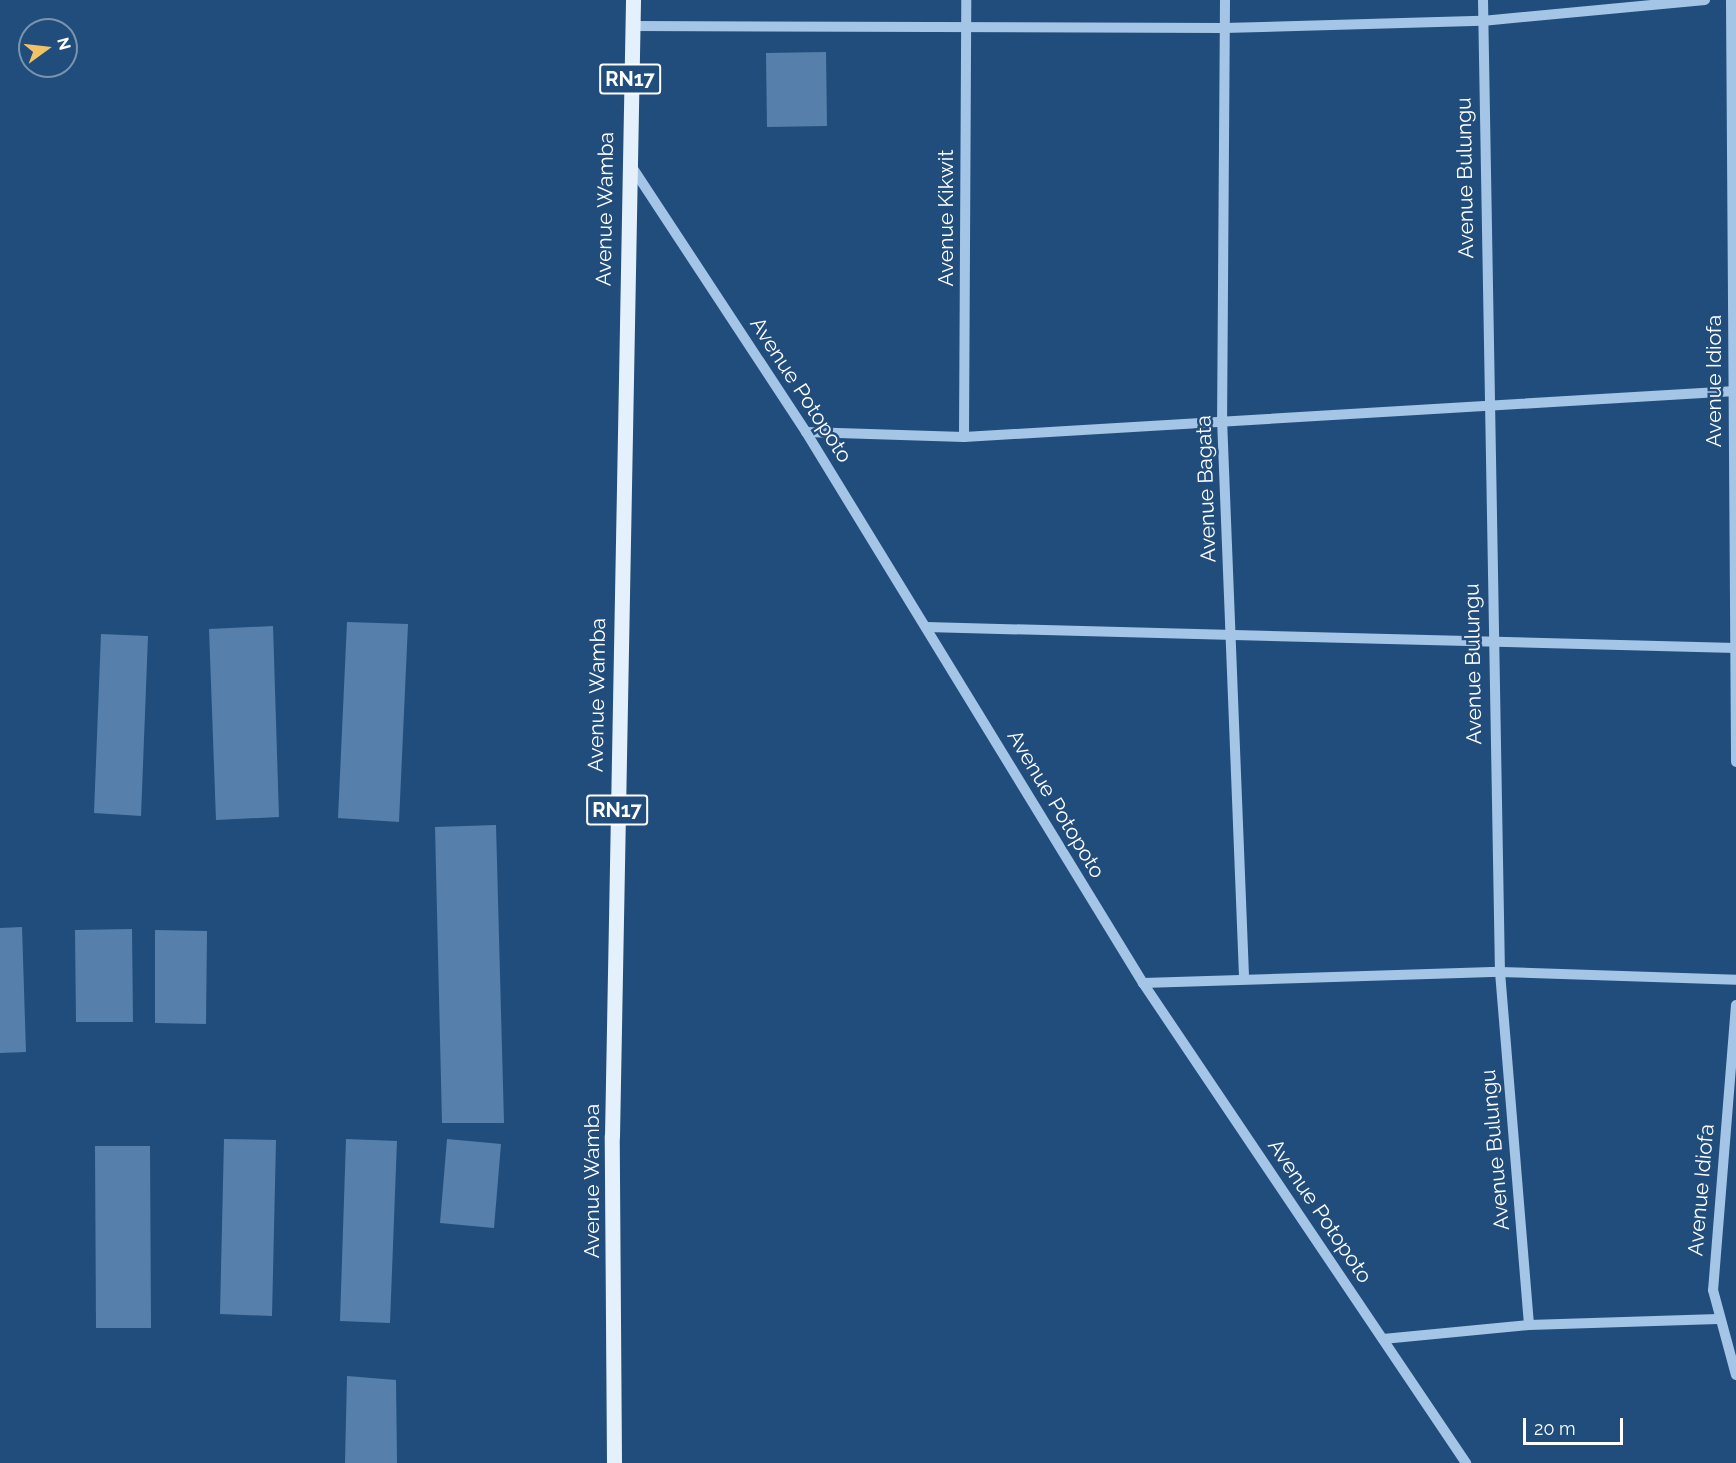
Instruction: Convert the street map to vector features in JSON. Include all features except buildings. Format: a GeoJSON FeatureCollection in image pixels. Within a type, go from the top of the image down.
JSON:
{"type":"FeatureCollection","features":[{"type":"Feature","properties":{"kind":"main road","name":"Avenue Wamba"},"geometry":{"type":"LineString","coordinates":[[614,1463],[612,1136],[626,157],[633,0]]}},
{"type":"Feature","properties":{"kind":"street","name":"Avenue Kikwit"},"geometry":{"type":"LineString","coordinates":[[964,437],[966,0]]}},
{"type":"Feature","properties":{"kind":"street","name":"Avenue Bagata"},"geometry":{"type":"LineString","coordinates":[[1225,0],[1222,420],[1244,976]]}},
{"type":"Feature","properties":{"kind":"street","name":"Avenue Bulungu"},"geometry":{"type":"LineString","coordinates":[[1482,0],[1491,641],[1500,972],[1529,1325]]}},
{"type":"Feature","properties":{"kind":"street"},"geometry":{"type":"LineString","coordinates":[[633,26],[1224,28],[1482,21],[1705,0]]}},
{"type":"Feature","properties":{"kind":"street","name":"Avenue Idiofa"},"geometry":{"type":"LineString","coordinates":[[1731,0],[1736,762]]}},
{"type":"Feature","properties":{"kind":"street","name":"Avenue Potopoto"},"geometry":{"type":"LineString","coordinates":[[626,157],[806,432],[1143,983],[1466,1463]]}},
{"type":"Feature","properties":{"kind":"street"},"geometry":{"type":"LineString","coordinates":[[806,432],[964,437],[1735,391]]}},
{"type":"Feature","properties":{"kind":"street"},"geometry":{"type":"LineString","coordinates":[[926,627],[1231,637],[1735,648]]}},
{"type":"Feature","properties":{"kind":"street"},"geometry":{"type":"LineString","coordinates":[[1143,983],[1244,976],[1500,972],[1736,980]]}},
{"type":"Feature","properties":{"kind":"street","name":"Avenue Idiofa"},"geometry":{"type":"LineString","coordinates":[[1736,1005],[1713,1290],[1718,1319],[1736,1375]]}},
{"type":"Feature","properties":{"kind":"street"},"geometry":{"type":"LineString","coordinates":[[1383,1339],[1529,1325],[1718,1319]]}}]}
